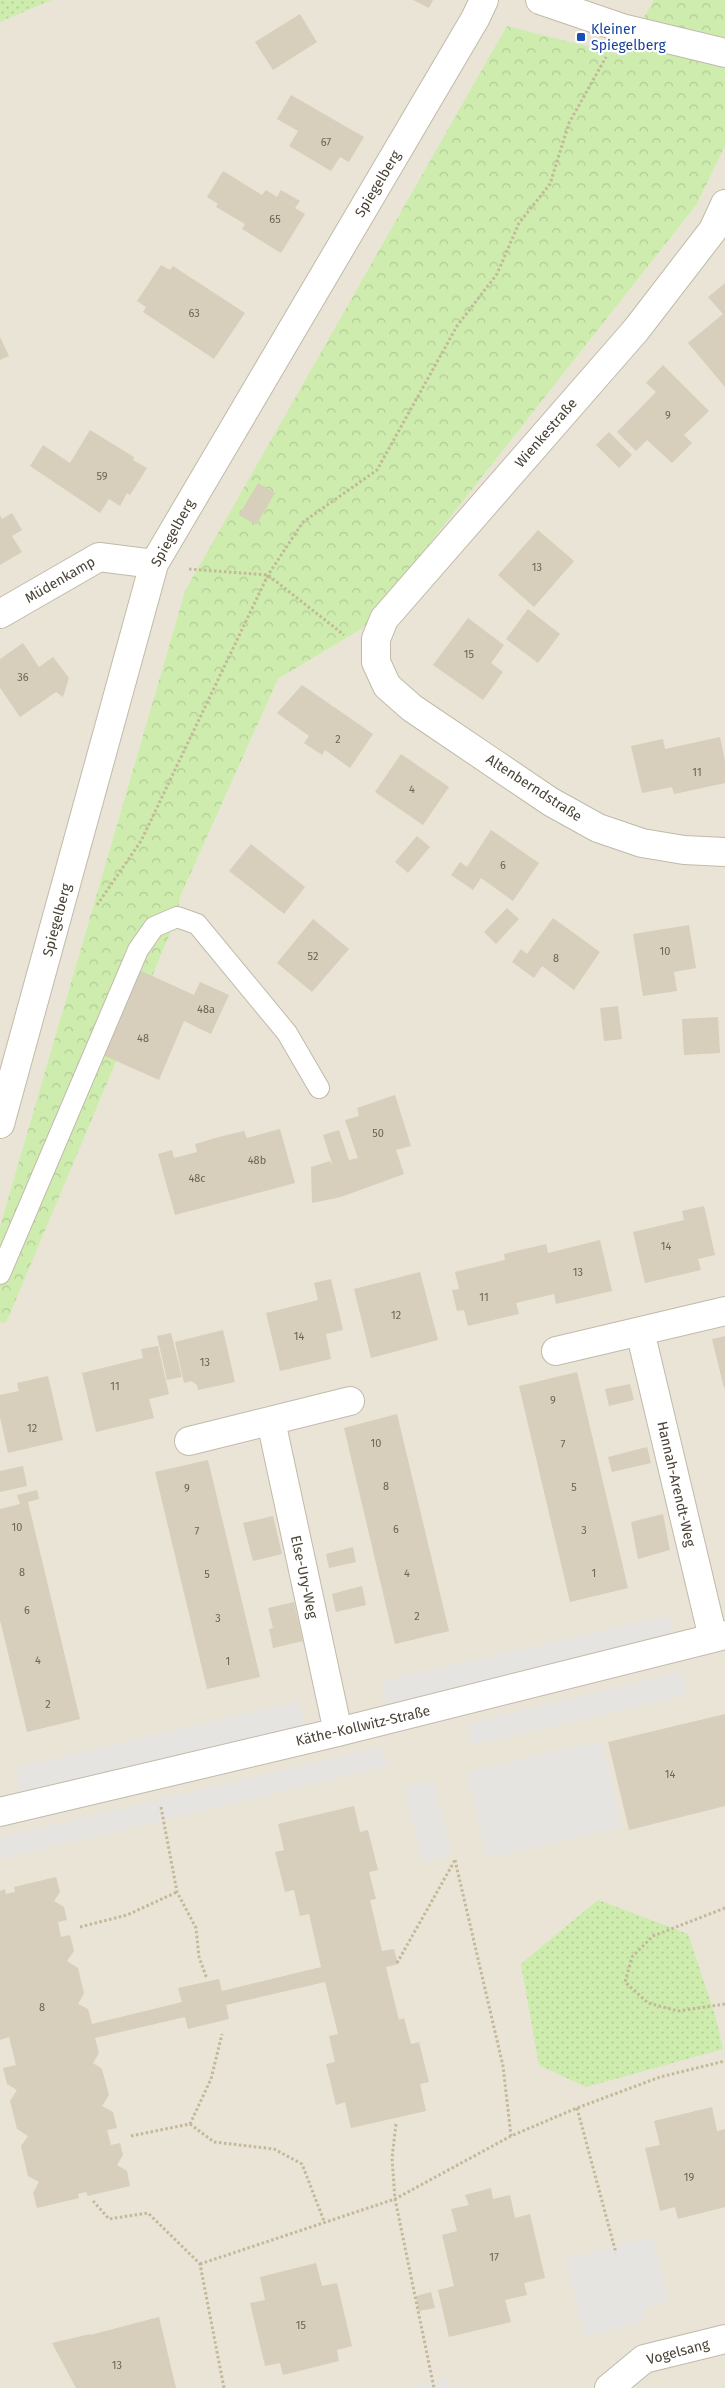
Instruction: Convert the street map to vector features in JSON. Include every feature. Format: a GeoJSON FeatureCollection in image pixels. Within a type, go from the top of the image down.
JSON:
{"type":"FeatureCollection","features":[{"type":"Feature","properties":{"kind":"street","name":"Spiegelberg"},"geometry":{"type":"LineString","coordinates":[[0,1124],[154,564],[475,19],[484,0]]}},
{"type":"Feature","properties":{"kind":"street"},"geometry":{"type":"LineString","coordinates":[[540,0],[622,28],[725,53]]}},
{"type":"Feature","properties":{"kind":"street","name":"Wienkestraße"},"geometry":{"type":"LineString","coordinates":[[376,662],[376,639],[384,619],[636,330],[713,230],[725,204]]}},
{"type":"Feature","properties":{"kind":"street","name":"Müdenkamp"},"geometry":{"type":"LineString","coordinates":[[0,614],[99,557],[154,564]]}},
{"type":"Feature","properties":{"kind":"street","name":"Altenberndstraße"},"geometry":{"type":"LineString","coordinates":[[376,662],[386,686],[412,708],[551,802],[598,828],[642,843],[684,850],[725,852]]}},
{"type":"Feature","properties":{"kind":"street"},"geometry":{"type":"LineString","coordinates":[[556,1351],[725,1311]]}},
{"type":"Feature","properties":{"kind":"street","name":"Hannah-Arendt-Weg"},"geometry":{"type":"LineString","coordinates":[[640,1331],[719,1636]]}},
{"type":"Feature","properties":{"kind":"street"},"geometry":{"type":"LineString","coordinates":[[189,1441],[350,1401]]}},
{"type":"Feature","properties":{"kind":"street","name":"Else-Ury-Weg"},"geometry":{"type":"LineString","coordinates":[[271,1421],[338,1732]]}},
{"type":"Feature","properties":{"kind":"street","name":"Käthe-Kollwitz-Straße"},"geometry":{"type":"LineString","coordinates":[[0,1812],[338,1732],[719,1636]]}},
{"type":"Feature","properties":{"kind":"street","name":"Vogelsang"},"geometry":{"type":"LineString","coordinates":[[609,2388],[644,2359],[725,2339]]}},
{"type":"Feature","properties":{"kind":"lane"},"geometry":{"type":"LineString","coordinates":[[0,1274],[138,950],[154,927],[177,917],[197,924],[287,1033],[318,1088]]}},
{"type":"Feature","properties":{"kind":"path"},"geometry":{"type":"LineString","coordinates":[[92,912],[141,841],[268,575],[303,522],[376,470],[457,326],[497,274],[519,223],[550,184],[569,123],[622,28]]}},
{"type":"Feature","properties":{"kind":"path"},"geometry":{"type":"LineString","coordinates":[[206,572],[268,575],[376,662]]}},
{"type":"Feature","properties":{"kind":"path"},"geometry":{"type":"LineString","coordinates":[[155,1774],[177,1892],[196,1928],[199,1957],[207,1979]]}},
{"type":"Feature","properties":{"kind":"path"},"geometry":{"type":"LineString","coordinates":[[397,1963],[455,1860],[503,2066],[511,2136]]}},
{"type":"Feature","properties":{"kind":"path"},"geometry":{"type":"LineString","coordinates":[[80,1927],[127,1915],[177,1892]]}},
{"type":"Feature","properties":{"kind":"path"},"geometry":{"type":"LineString","coordinates":[[725,1908],[653,1936],[632,1957],[625,1982],[648,2004],[678,2011],[725,2004]]}},
{"type":"Feature","properties":{"kind":"path"},"geometry":{"type":"LineString","coordinates":[[190,2124],[212,2079],[222,2034]]}},
{"type":"Feature","properties":{"kind":"path"},"geometry":{"type":"LineString","coordinates":[[200,2264],[395,2198],[511,2136],[577,2108],[660,2077],[725,2061]]}},
{"type":"Feature","properties":{"kind":"path"},"geometry":{"type":"LineString","coordinates":[[577,2108],[616,2253]]}},
{"type":"Feature","properties":{"kind":"path"},"geometry":{"type":"LineString","coordinates":[[131,2136],[190,2124],[214,2142],[274,2149],[302,2164],[324,2221]]}},
{"type":"Feature","properties":{"kind":"path"},"geometry":{"type":"LineString","coordinates":[[396,2124],[392,2158],[395,2198],[434,2388]]}},
{"type":"Feature","properties":{"kind":"path"},"geometry":{"type":"LineString","coordinates":[[93,2201],[110,2219],[148,2213],[200,2264],[224,2388]]}},
{"type":"Feature","properties":{"kind":"shaded area"},"geometry":{"type":"Polygon","coordinates":[[[52,0],[654,0],[621,55],[185,591],[0,1226],[0,22],[52,0]]]}},
{"type":"Feature","properties":{"kind":"shaded area"},"geometry":{"type":"Polygon","coordinates":[[[725,146],[725,2388],[0,2388],[0,1322],[6,1322],[177,917],[180,897],[278,679],[363,628],[697,204],[725,146]]]}},
{"type":"Feature","properties":{"kind":"shaded area"},"geometry":{"type":"Polygon","coordinates":[[[668,1616],[674,1639],[387,1704],[382,1681],[668,1616]]]}},
{"type":"Feature","properties":{"kind":"shaded area"},"geometry":{"type":"Polygon","coordinates":[[[682,1672],[687,1695],[472,1745],[467,1723],[682,1672]]]}},
{"type":"Feature","properties":{"kind":"shaded area"},"geometry":{"type":"Polygon","coordinates":[[[299,1701],[305,1726],[21,1793],[15,1768],[299,1701]]]}},
{"type":"Feature","properties":{"kind":"shaded area"},"geometry":{"type":"Polygon","coordinates":[[[602,1741],[622,1827],[487,1858],[467,1772],[602,1741]]]}},
{"type":"Feature","properties":{"kind":"shaded area"},"geometry":{"type":"Polygon","coordinates":[[[383,1746],[388,1766],[0,1859],[0,1838],[383,1746]]]}},
{"type":"Feature","properties":{"kind":"shaded area"},"geometry":{"type":"Polygon","coordinates":[[[433,1780],[452,1855],[423,1863],[404,1787],[433,1780]]]}},
{"type":"Feature","properties":{"kind":"shaded area"},"geometry":{"type":"Polygon","coordinates":[[[652,2237],[669,2302],[643,2309],[646,2321],[585,2337],[565,2259],[652,2237]]]}},
{"type":"Feature","properties":{"kind":"shaded area"},"geometry":{"type":"Polygon","coordinates":[[[447,2378],[450,2388],[409,2388],[447,2378]]]}},
{"type":"Feature","properties":{"kind":"green space"},"geometry":{"type":"Polygon","coordinates":[[[0,0],[52,0],[0,22],[0,0]]]}},
{"type":"Feature","properties":{"kind":"green space"},"geometry":{"type":"Polygon","coordinates":[[[654,0],[725,0],[725,146],[697,204],[363,628],[278,679],[180,897],[177,917],[6,1323],[0,1322],[0,1226],[185,591],[507,26],[621,55],[654,0]]]}},
{"type":"Feature","properties":{"kind":"green space"},"geometry":{"type":"Polygon","coordinates":[[[598,1900],[688,1934],[715,2015],[723,2049],[586,2087],[539,2065],[521,1964],[598,1900]]]}},
{"type":"Feature","properties":{"kind":"building"},"geometry":{"type":"Polygon","coordinates":[[[413,0],[433,0],[429,8],[413,0]]]}},
{"type":"Feature","properties":{"kind":"building"},"geometry":{"type":"Polygon","coordinates":[[[300,14],[317,42],[273,70],[255,42],[300,14]]]}},
{"type":"Feature","properties":{"kind":"building"},"geometry":{"type":"Polygon","coordinates":[[[291,95],[364,137],[349,162],[340,157],[331,171],[289,146],[298,131],[277,119],[291,95]]]}},
{"type":"Feature","properties":{"kind":"building"},"geometry":{"type":"Polygon","coordinates":[[[223,171],[262,195],[266,190],[277,197],[281,190],[300,201],[295,208],[305,214],[281,253],[242,229],[245,224],[216,207],[218,204],[207,197],[223,171]]]}},
{"type":"Feature","properties":{"kind":"building"},"geometry":{"type":"Polygon","coordinates":[[[161,265],[170,270],[173,266],[245,313],[214,359],[143,312],[146,307],[137,301],[161,265]]]}},
{"type":"Feature","properties":{"kind":"building"},"geometry":{"type":"Polygon","coordinates":[[[725,283],[725,387],[688,343],[723,314],[708,297],[725,283]]]}},
{"type":"Feature","properties":{"kind":"building"},"geometry":{"type":"Polygon","coordinates":[[[0,337],[9,356],[0,360],[0,337]]]}},
{"type":"Feature","properties":{"kind":"building"},"geometry":{"type":"Polygon","coordinates":[[[663,365],[709,411],[684,435],[692,443],[672,463],[647,440],[636,451],[617,432],[656,392],[646,383],[663,365]]]}},
{"type":"Feature","properties":{"kind":"building"},"geometry":{"type":"Polygon","coordinates":[[[90,430],[134,457],[133,460],[147,468],[130,495],[127,493],[120,506],[109,499],[100,513],[30,466],[43,445],[70,463],[90,430]]]}},
{"type":"Feature","properties":{"kind":"building"},"geometry":{"type":"Polygon","coordinates":[[[609,432],[632,455],[619,468],[596,445],[609,432]]]}},
{"type":"Feature","properties":{"kind":"building"},"geometry":{"type":"Polygon","coordinates":[[[258,483],[275,493],[256,525],[239,515],[258,483]]]}},
{"type":"Feature","properties":{"kind":"building"},"geometry":{"type":"Polygon","coordinates":[[[12,513],[22,530],[12,536],[22,552],[0,565],[0,515],[2,519],[12,513]]]}},
{"type":"Feature","properties":{"kind":"building"},"geometry":{"type":"Polygon","coordinates":[[[538,530],[574,561],[534,607],[498,575],[538,530]]]}},
{"type":"Feature","properties":{"kind":"building"},"geometry":{"type":"Polygon","coordinates":[[[528,609],[560,634],[538,663],[506,639],[528,609]]]}},
{"type":"Feature","properties":{"kind":"building"},"geometry":{"type":"Polygon","coordinates":[[[468,618],[504,645],[491,663],[503,672],[483,700],[433,665],[468,618]]]}},
{"type":"Feature","properties":{"kind":"building"},"geometry":{"type":"Polygon","coordinates":[[[23,643],[39,667],[53,657],[69,678],[63,697],[56,692],[20,717],[0,688],[0,659],[23,643]]]}},
{"type":"Feature","properties":{"kind":"building"},"geometry":{"type":"Polygon","coordinates":[[[302,685],[373,734],[350,768],[325,750],[322,755],[304,743],[309,736],[277,713],[302,685]]]}},
{"type":"Feature","properties":{"kind":"building"},"geometry":{"type":"Polygon","coordinates":[[[720,737],[725,761],[725,783],[674,794],[672,787],[642,793],[631,746],[663,739],[665,749],[720,737]]]}},
{"type":"Feature","properties":{"kind":"building"},"geometry":{"type":"Polygon","coordinates":[[[401,754],[449,787],[423,825],[375,792],[401,754]]]}},
{"type":"Feature","properties":{"kind":"building"},"geometry":{"type":"Polygon","coordinates":[[[491,830],[539,863],[513,901],[481,878],[473,890],[451,875],[460,862],[467,867],[491,830]]]}},
{"type":"Feature","properties":{"kind":"building"},"geometry":{"type":"Polygon","coordinates":[[[417,836],[430,847],[408,873],[395,862],[417,836]]]}},
{"type":"Feature","properties":{"kind":"building"},"geometry":{"type":"Polygon","coordinates":[[[251,844],[305,887],[284,914],[229,871],[251,844]]]}},
{"type":"Feature","properties":{"kind":"building"},"geometry":{"type":"Polygon","coordinates":[[[507,908],[519,919],[496,944],[484,932],[507,908]]]}},
{"type":"Feature","properties":{"kind":"building"},"geometry":{"type":"Polygon","coordinates":[[[553,918],[600,952],[574,990],[542,966],[534,978],[512,962],[521,949],[527,954],[553,918]]]}},
{"type":"Feature","properties":{"kind":"building"},"geometry":{"type":"Polygon","coordinates":[[[313,919],[349,949],[312,992],[277,963],[313,919]]]}},
{"type":"Feature","properties":{"kind":"building"},"geometry":{"type":"Polygon","coordinates":[[[689,925],[696,968],[674,972],[677,991],[643,996],[633,934],[689,925]]]}},
{"type":"Feature","properties":{"kind":"building"},"geometry":{"type":"Polygon","coordinates":[[[139,970],[194,995],[200,982],[229,995],[211,1034],[184,1021],[159,1080],[103,1055],[139,970]]]}},
{"type":"Feature","properties":{"kind":"building"},"geometry":{"type":"Polygon","coordinates":[[[618,1006],[622,1039],[604,1041],[600,1008],[618,1006]]]}},
{"type":"Feature","properties":{"kind":"building"},"geometry":{"type":"Polygon","coordinates":[[[718,1017],[720,1053],[684,1055],[682,1019],[718,1017]]]}},
{"type":"Feature","properties":{"kind":"building"},"geometry":{"type":"Polygon","coordinates":[[[395,1095],[411,1146],[396,1150],[404,1174],[341,1197],[312,1203],[311,1167],[330,1161],[333,1166],[323,1135],[339,1130],[349,1160],[358,1158],[345,1120],[359,1116],[357,1108],[395,1095]]]}},
{"type":"Feature","properties":{"kind":"building"},"geometry":{"type":"Polygon","coordinates":[[[280,1129],[295,1183],[175,1215],[158,1154],[172,1150],[174,1158],[197,1152],[195,1144],[219,1137],[244,1131],[247,1138],[280,1129]]]}},
{"type":"Feature","properties":{"kind":"building"},"geometry":{"type":"Polygon","coordinates":[[[704,1206],[715,1255],[698,1259],[701,1270],[645,1283],[633,1232],[684,1220],[682,1211],[704,1206]]]}},
{"type":"Feature","properties":{"kind":"building"},"geometry":{"type":"Polygon","coordinates":[[[600,1240],[612,1291],[556,1304],[554,1294],[516,1303],[519,1314],[468,1326],[464,1310],[457,1311],[452,1290],[459,1289],[455,1272],[505,1260],[504,1254],[546,1244],[548,1253],[600,1240]]]}},
{"type":"Feature","properties":{"kind":"building"},"geometry":{"type":"Polygon","coordinates":[[[420,1272],[438,1340],[371,1358],[354,1289],[420,1272]]]}},
{"type":"Feature","properties":{"kind":"building"},"geometry":{"type":"Polygon","coordinates":[[[331,1279],[343,1330],[326,1334],[331,1359],[280,1371],[266,1313],[318,1300],[314,1283],[331,1279]]]}},
{"type":"Feature","properties":{"kind":"building"},"geometry":{"type":"Polygon","coordinates":[[[223,1330],[235,1382],[198,1390],[197,1385],[191,1381],[184,1383],[175,1342],[223,1330]]]}},
{"type":"Feature","properties":{"kind":"building"},"geometry":{"type":"Polygon","coordinates":[[[171,1333],[182,1377],[167,1380],[157,1336],[171,1333]]]}},
{"type":"Feature","properties":{"kind":"building"},"geometry":{"type":"Polygon","coordinates":[[[725,1336],[725,1388],[724,1388],[712,1339],[725,1336]]]}},
{"type":"Feature","properties":{"kind":"building"},"geometry":{"type":"Polygon","coordinates":[[[158,1346],[169,1394],[149,1399],[154,1418],[96,1432],[82,1373],[143,1358],[141,1349],[158,1346]]]}},
{"type":"Feature","properties":{"kind":"building"},"geometry":{"type":"Polygon","coordinates":[[[577,1372],[628,1588],[570,1602],[519,1386],[577,1372]]]}},
{"type":"Feature","properties":{"kind":"building"},"geometry":{"type":"Polygon","coordinates":[[[48,1376],[63,1440],[8,1453],[0,1417],[0,1395],[19,1391],[17,1383],[48,1376]]]}},
{"type":"Feature","properties":{"kind":"building"},"geometry":{"type":"Polygon","coordinates":[[[630,1384],[634,1400],[609,1406],[605,1389],[630,1384]]]}},
{"type":"Feature","properties":{"kind":"building"},"geometry":{"type":"Polygon","coordinates":[[[397,1414],[449,1631],[395,1644],[344,1428],[397,1414]]]}},
{"type":"Feature","properties":{"kind":"building"},"geometry":{"type":"Polygon","coordinates":[[[647,1447],[651,1463],[612,1472],[608,1457],[647,1447]]]}},
{"type":"Feature","properties":{"kind":"building"},"geometry":{"type":"Polygon","coordinates":[[[208,1460],[260,1677],[207,1689],[155,1472],[208,1460]]]}},
{"type":"Feature","properties":{"kind":"building"},"geometry":{"type":"Polygon","coordinates":[[[23,1466],[27,1486],[0,1492],[0,1471],[23,1466]]]}},
{"type":"Feature","properties":{"kind":"building"},"geometry":{"type":"Polygon","coordinates":[[[37,1490],[39,1499],[28,1502],[80,1719],[27,1732],[0,1620],[0,1509],[20,1504],[17,1495],[37,1490]]]}},
{"type":"Feature","properties":{"kind":"building"},"geometry":{"type":"Polygon","coordinates":[[[663,1514],[670,1550],[638,1559],[631,1522],[663,1514]]]}},
{"type":"Feature","properties":{"kind":"building"},"geometry":{"type":"Polygon","coordinates":[[[273,1516],[282,1554],[253,1561],[243,1523],[273,1516]]]}},
{"type":"Feature","properties":{"kind":"building"},"geometry":{"type":"Polygon","coordinates":[[[353,1547],[356,1562],[329,1568],[326,1554],[353,1547]]]}},
{"type":"Feature","properties":{"kind":"building"},"geometry":{"type":"Polygon","coordinates":[[[362,1586],[366,1605],[336,1612],[332,1594],[362,1586]]]}},
{"type":"Feature","properties":{"kind":"building"},"geometry":{"type":"Polygon","coordinates":[[[294,1602],[303,1641],[273,1648],[269,1629],[273,1628],[268,1608],[294,1602]]]}},
{"type":"Feature","properties":{"kind":"building"},"geometry":{"type":"Polygon","coordinates":[[[725,1714],[725,1806],[629,1830],[608,1742],[725,1714]]]}},
{"type":"Feature","properties":{"kind":"building"},"geometry":{"type":"Polygon","coordinates":[[[354,1806],[360,1832],[368,1830],[378,1870],[369,1872],[376,1899],[370,1900],[382,1951],[394,1949],[398,1964],[386,1967],[399,2020],[404,2018],[411,2044],[419,2042],[429,2082],[420,2084],[426,2111],[351,2128],[345,2102],[336,2105],[326,2064],[335,2062],[329,2036],[338,2034],[325,1982],[226,2005],[229,2019],[188,2029],[185,2017],[95,2038],[99,2053],[93,2063],[102,2069],[109,2095],[102,2106],[113,2112],[117,2128],[107,2130],[111,2145],[120,2143],[123,2155],[117,2165],[127,2171],[130,2186],[88,2196],[86,2192],[78,2194],[79,2198],[37,2208],[33,2193],[39,2182],[28,2176],[21,2146],[28,2136],[17,2129],[10,2101],[17,2090],[7,2084],[3,2068],[16,2065],[9,2037],[0,2040],[0,1891],[5,1889],[6,1894],[15,1892],[14,1887],[56,1877],[60,1892],[54,1901],[64,1907],[67,1920],[58,1922],[61,1937],[70,1935],[74,1951],[67,1961],[78,1968],[84,1993],[78,2004],[88,2009],[92,2024],[182,2002],[178,1988],[219,1979],[222,1991],[321,1967],[309,1914],[300,1916],[294,1890],[285,1892],[275,1852],[284,1850],[278,1824],[354,1806]]]}},
{"type":"Feature","properties":{"kind":"building"},"geometry":{"type":"Polygon","coordinates":[[[712,2107],[717,2131],[725,2129],[725,2207],[678,2219],[675,2207],[660,2211],[645,2148],[660,2145],[654,2121],[712,2107]]]}},
{"type":"Feature","properties":{"kind":"building"},"geometry":{"type":"Polygon","coordinates":[[[491,2188],[493,2199],[510,2195],[515,2218],[530,2214],[545,2278],[524,2283],[527,2295],[505,2300],[511,2322],[449,2337],[438,2290],[454,2286],[442,2235],[457,2231],[451,2209],[469,2205],[465,2195],[491,2188]]]}},
{"type":"Feature","properties":{"kind":"building"},"geometry":{"type":"Polygon","coordinates":[[[316,2263],[322,2286],[337,2283],[352,2346],[337,2350],[339,2361],[283,2375],[280,2363],[265,2366],[250,2303],[265,2300],[260,2277],[316,2263]]]}},
{"type":"Feature","properties":{"kind":"building"},"geometry":{"type":"Polygon","coordinates":[[[431,2292],[435,2308],[419,2311],[416,2296],[431,2292]]]}},
{"type":"Feature","properties":{"kind":"building"},"geometry":{"type":"Polygon","coordinates":[[[159,2317],[176,2388],[76,2388],[52,2343],[90,2335],[159,2317]]]}},
{"type":"Feature","properties":{"kind":"place","name":"Kleiner Spiegelberg"},"geometry":{"type":"Point","coordinates":[581,37]}}]}
